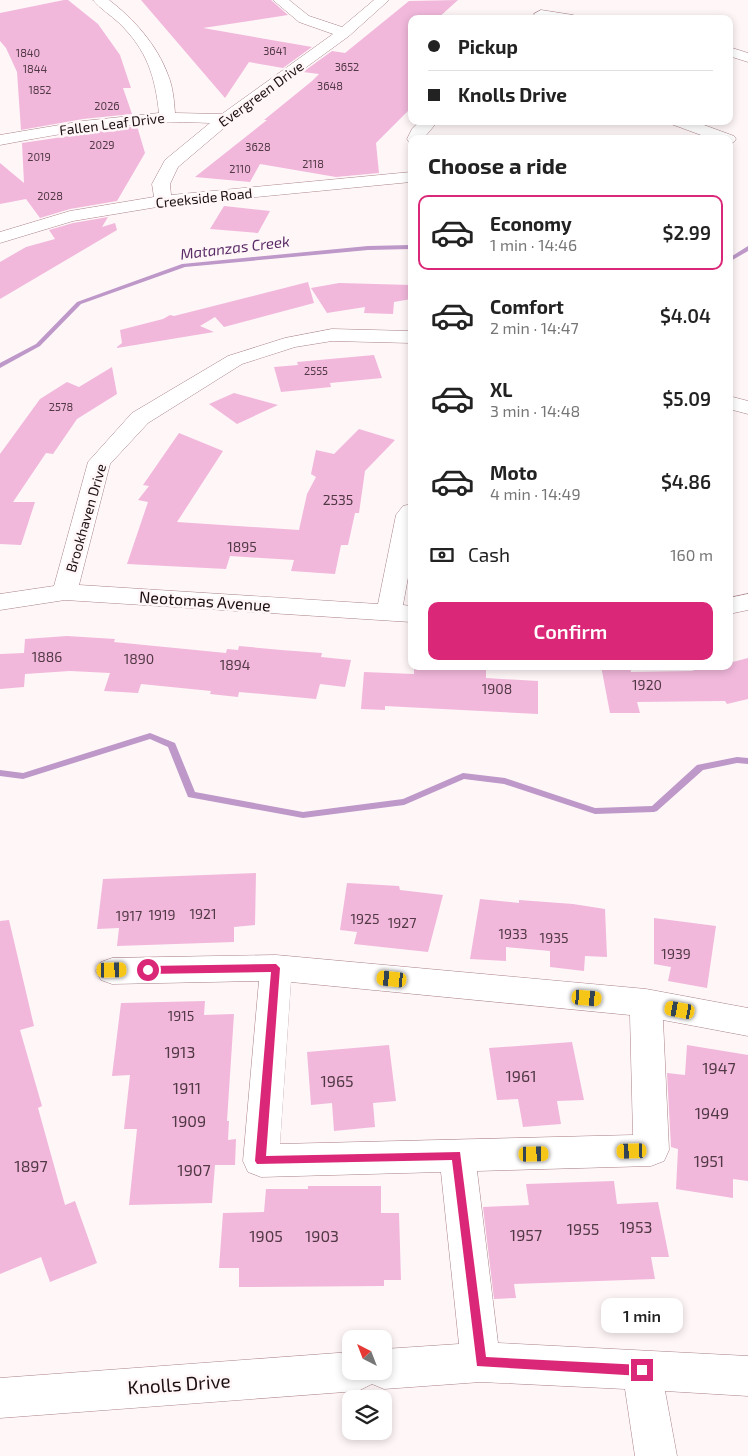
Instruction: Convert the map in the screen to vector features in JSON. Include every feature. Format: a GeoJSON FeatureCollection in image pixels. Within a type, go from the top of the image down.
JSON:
{"type":"FeatureCollection","features":[{"type":"Feature","properties":{"kind":"street"},"geometry":{"type":"LineString","coordinates":[[100,0],[129,24],[144,42],[161,76],[168,118]]}},
{"type":"Feature","properties":{"kind":"street"},"geometry":{"type":"LineString","coordinates":[[280,0],[304,19],[344,33]]}},
{"type":"Feature","properties":{"kind":"street","name":"Evergreen Drive"},"geometry":{"type":"LineString","coordinates":[[163,201],[160,184],[171,164],[225,119],[344,33],[382,0]]}},
{"type":"Feature","properties":{"kind":"street"},"geometry":{"type":"LineString","coordinates":[[539,15],[556,0]]}},
{"type":"Feature","properties":{"kind":"street"},"geometry":{"type":"LineString","coordinates":[[733,53],[748,58]]}},
{"type":"Feature","properties":{"kind":"street","name":"Fallen Leaf Drive"},"geometry":{"type":"LineString","coordinates":[[0,140],[74,127],[168,118],[197,117],[225,119]]}},
{"type":"Feature","properties":{"kind":"street"},"geometry":{"type":"LineString","coordinates":[[417,135],[426,125]]}},
{"type":"Feature","properties":{"kind":"street"},"geometry":{"type":"LineString","coordinates":[[689,125],[720,135]]}},
{"type":"Feature","properties":{"kind":"street","name":"Creekside Road"},"geometry":{"type":"LineString","coordinates":[[0,238],[70,216],[163,201],[408,177]]}},
{"type":"Feature","properties":{"kind":"street","name":"Brookhaven Drive"},"geometry":{"type":"LineString","coordinates":[[65,592],[99,462],[140,418],[235,360],[292,342],[332,335],[408,337]]}},
{"type":"Feature","properties":{"kind":"street"},"geometry":{"type":"LineString","coordinates":[[733,403],[748,408]]}},
{"type":"Feature","properties":{"kind":"street"},"geometry":{"type":"LineString","coordinates":[[400,613],[408,515]]}},
{"type":"Feature","properties":{"kind":"street","name":"Neotomas Avenue"},"geometry":{"type":"LineString","coordinates":[[0,602],[65,592],[400,613]]}},
{"type":"Feature","properties":{"kind":"street"},"geometry":{"type":"LineString","coordinates":[[733,605],[748,602]]}},
{"type":"Feature","properties":{"kind":"street"},"geometry":{"type":"LineString","coordinates":[[276,968],[261,1161],[651,1150],[646,1004]]}},
{"type":"Feature","properties":{"kind":"street"},"geometry":{"type":"LineString","coordinates":[[112,970],[276,968],[646,1004],[748,1022]]}},
{"type":"Feature","properties":{"kind":"street"},"geometry":{"type":"LineString","coordinates":[[457,1156],[481,1362]]}},
{"type":"Feature","properties":{"kind":"street"},"geometry":{"type":"LineString","coordinates":[[392,1368],[481,1362],[748,1376]]}},
{"type":"Feature","properties":{"kind":"street"},"geometry":{"type":"LineString","coordinates":[[642,1370],[656,1456]]}},
{"type":"Feature","properties":{"kind":"street","name":"Knolls Drive"},"geometry":{"type":"LineString","coordinates":[[0,1398],[342,1372]]}},
{"type":"Feature","properties":{"kind":"building"},"geometry":{"type":"Polygon","coordinates":[[[68,0],[98,24],[120,55],[131,88],[123,88],[132,114],[83,119],[21,130],[17,72],[6,48],[0,41],[0,13],[68,0]]]}},
{"type":"Feature","properties":{"kind":"building"},"geometry":{"type":"Polygon","coordinates":[[[141,0],[271,0],[288,15],[203,28],[312,47],[283,68],[249,62],[225,98],[141,0]]]}},
{"type":"Feature","properties":{"kind":"building"},"geometry":{"type":"Polygon","coordinates":[[[458,0],[441,15],[408,15],[408,111],[376,143],[379,173],[336,177],[260,164],[250,182],[195,177],[267,120],[264,120],[319,74],[303,72],[332,51],[345,53],[409,1],[458,0]]]}},
{"type":"Feature","properties":{"kind":"building"},"geometry":{"type":"Polygon","coordinates":[[[137,126],[145,153],[117,201],[70,209],[40,218],[26,199],[0,204],[0,163],[24,183],[22,143],[137,126]]]}},
{"type":"Feature","properties":{"kind":"building"},"geometry":{"type":"Polygon","coordinates":[[[224,206],[270,211],[258,233],[210,229],[224,206]]]}},
{"type":"Feature","properties":{"kind":"building"},"geometry":{"type":"Polygon","coordinates":[[[108,217],[102,227],[115,223],[117,230],[0,299],[0,262],[26,247],[55,239],[49,230],[73,223],[108,217]]]}},
{"type":"Feature","properties":{"kind":"building"},"geometry":{"type":"Polygon","coordinates":[[[308,282],[314,303],[224,327],[215,317],[200,326],[214,332],[117,348],[122,343],[120,330],[163,319],[170,315],[174,316],[308,282]]]}},
{"type":"Feature","properties":{"kind":"building"},"geometry":{"type":"Polygon","coordinates":[[[339,283],[408,285],[408,300],[394,302],[393,314],[364,313],[365,307],[327,313],[311,288],[339,283]]]}},
{"type":"Feature","properties":{"kind":"building"},"geometry":{"type":"Polygon","coordinates":[[[374,355],[382,378],[330,383],[331,387],[281,392],[274,367],[298,365],[297,362],[374,355]]]}},
{"type":"Feature","properties":{"kind":"building"},"geometry":{"type":"Polygon","coordinates":[[[112,367],[117,394],[77,419],[53,454],[46,453],[13,502],[35,502],[21,545],[0,544],[0,454],[40,399],[67,382],[79,387],[112,367]]]}},
{"type":"Feature","properties":{"kind":"building"},"geometry":{"type":"Polygon","coordinates":[[[234,393],[278,405],[237,424],[209,404],[234,393]]]}},
{"type":"Feature","properties":{"kind":"building"},"geometry":{"type":"Polygon","coordinates":[[[359,429],[395,440],[365,471],[359,513],[355,513],[348,545],[341,545],[335,574],[291,571],[294,560],[230,556],[226,569],[127,564],[148,502],[138,500],[149,486],[143,485],[179,433],[223,451],[177,522],[299,530],[307,494],[316,477],[311,474],[316,450],[334,454],[359,429]]]}},
{"type":"Feature","properties":{"kind":"building"},"geometry":{"type":"Polygon","coordinates":[[[67,636],[115,639],[114,642],[226,653],[227,649],[238,650],[239,646],[322,653],[321,657],[351,660],[345,687],[320,684],[316,699],[239,692],[238,697],[210,694],[211,691],[141,684],[138,693],[104,691],[110,673],[70,671],[25,674],[24,687],[0,689],[0,654],[24,653],[25,639],[67,636]]]}},
{"type":"Feature","properties":{"kind":"building"},"geometry":{"type":"Polygon","coordinates":[[[748,658],[748,699],[727,704],[725,701],[637,702],[640,713],[610,713],[602,670],[631,670],[631,672],[733,670],[733,662],[748,658]]]}},
{"type":"Feature","properties":{"kind":"building"},"geometry":{"type":"Polygon","coordinates":[[[414,670],[486,670],[486,678],[538,681],[538,714],[385,706],[385,710],[361,709],[364,672],[414,674],[414,670]]]}},
{"type":"Feature","properties":{"kind":"building"},"geometry":{"type":"Polygon","coordinates":[[[256,873],[255,925],[234,927],[234,942],[117,946],[119,928],[97,929],[103,879],[256,873]]]}},
{"type":"Feature","properties":{"kind":"building"},"geometry":{"type":"Polygon","coordinates":[[[347,883],[399,886],[400,890],[443,895],[428,952],[354,944],[357,932],[340,930],[347,883]]]}},
{"type":"Feature","properties":{"kind":"building"},"geometry":{"type":"Polygon","coordinates":[[[480,899],[519,903],[519,900],[573,904],[605,909],[607,957],[585,956],[584,971],[550,967],[550,951],[506,947],[506,961],[470,959],[480,899]]]}},
{"type":"Feature","properties":{"kind":"building"},"geometry":{"type":"Polygon","coordinates":[[[654,918],[716,926],[707,988],[668,981],[671,967],[654,964],[654,918]]]}},
{"type":"Feature","properties":{"kind":"building"},"geometry":{"type":"Polygon","coordinates":[[[9,920],[34,1026],[20,1030],[42,1106],[38,1108],[65,1205],[75,1201],[97,1263],[50,1282],[41,1257],[0,1274],[0,921],[9,920]]]}},
{"type":"Feature","properties":{"kind":"building"},"geometry":{"type":"Polygon","coordinates":[[[205,1001],[204,1015],[234,1014],[227,1121],[229,1121],[228,1140],[236,1139],[235,1165],[215,1165],[212,1203],[129,1205],[137,1129],[124,1129],[130,1075],[112,1076],[121,1003],[205,1001]]]}},
{"type":"Feature","properties":{"kind":"building"},"geometry":{"type":"Polygon","coordinates":[[[572,1042],[584,1100],[557,1101],[561,1124],[523,1127],[518,1099],[497,1100],[489,1048],[572,1042]]]}},
{"type":"Feature","properties":{"kind":"building"},"geometry":{"type":"Polygon","coordinates":[[[389,1045],[396,1101],[373,1103],[375,1127],[334,1131],[332,1103],[311,1105],[307,1052],[389,1045]]]}},
{"type":"Feature","properties":{"kind":"building"},"geometry":{"type":"Polygon","coordinates":[[[687,1045],[748,1055],[748,1181],[733,1179],[733,1198],[676,1189],[678,1149],[671,1147],[667,1073],[685,1075],[687,1045]]]}},
{"type":"Feature","properties":{"kind":"building"},"geometry":{"type":"Polygon","coordinates":[[[614,1181],[617,1204],[658,1202],[669,1257],[651,1257],[655,1279],[514,1284],[516,1298],[494,1299],[483,1207],[529,1205],[526,1184],[614,1181]]]}},
{"type":"Feature","properties":{"kind":"building"},"geometry":{"type":"Polygon","coordinates":[[[308,1186],[381,1186],[381,1213],[399,1213],[401,1280],[384,1280],[384,1286],[239,1287],[239,1268],[219,1268],[223,1213],[264,1212],[266,1189],[308,1189],[308,1186]]]}},
{"type":"Feature","properties":{"kind":"waterway","name":"Matanzas Creek"},"geometry":{"type":"LineString","coordinates":[[0,366],[38,345],[79,303],[184,265],[368,248],[408,247]]}},
{"type":"Feature","properties":{"kind":"waterway","name":"Matanzas Creek"},"geometry":{"type":"LineString","coordinates":[[733,257],[748,248]]}},
{"type":"Feature","properties":{"kind":"waterway"},"geometry":{"type":"LineString","coordinates":[[0,773],[23,776],[150,736],[172,745],[191,795],[303,815],[404,802],[463,776],[505,781],[595,811],[654,809],[700,767],[737,760],[748,761]]}},
{"type":"Feature","properties":{"kind":"route"},"geometry":{"type":"LineString","coordinates":[[148,970],[276,968],[261,1161],[457,1156],[481,1362],[642,1370]]}}]}
